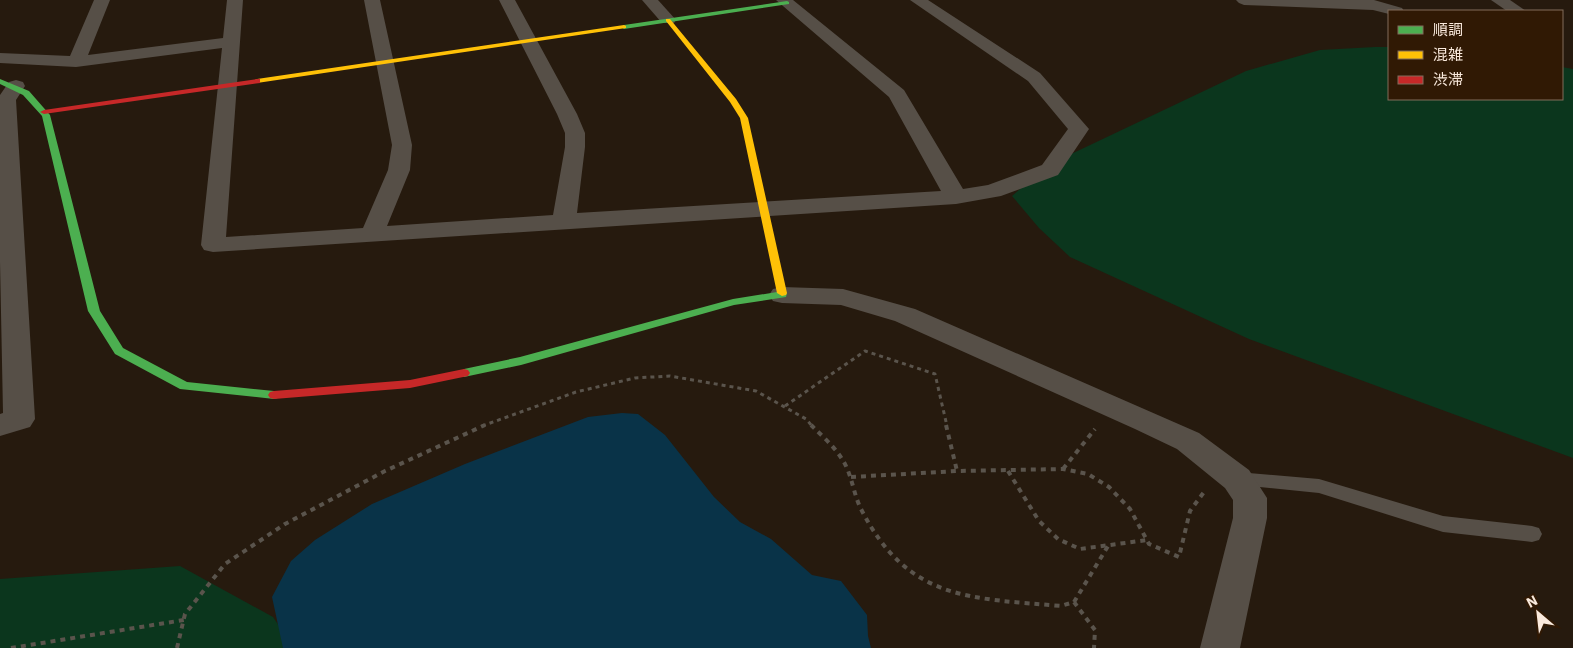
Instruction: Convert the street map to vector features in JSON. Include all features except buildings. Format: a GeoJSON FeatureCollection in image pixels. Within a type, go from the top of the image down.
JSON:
{"type":"FeatureCollection","features":[{"type":"Feature","properties":{"kind":"street"},"geometry":{"type":"LineString","coordinates":[[76,62],[102,0]]}},
{"type":"Feature","properties":{"kind":"street"},"geometry":{"type":"LineString","coordinates":[[235,0],[213,245],[956,197],[993,191],[1050,170],[1079,129],[1034,77],[918,0]]}},
{"type":"Feature","properties":{"kind":"street"},"geometry":{"type":"LineString","coordinates":[[372,0],[402,145],[398,170],[372,234]]}},
{"type":"Feature","properties":{"kind":"street"},"geometry":{"type":"LineString","coordinates":[[507,0],[567,114],[575,133],[575,148],[564,221]]}},
{"type":"Feature","properties":{"kind":"street"},"geometry":{"type":"LineString","coordinates":[[650,0],[733,101],[744,118],[782,295]]}},
{"type":"Feature","properties":{"kind":"street"},"geometry":{"type":"LineString","coordinates":[[1244,0],[1371,3],[1393,10]]}},
{"type":"Feature","properties":{"kind":"street"},"geometry":{"type":"LineString","coordinates":[[1499,0],[1516,10]]}},
{"type":"Feature","properties":{"kind":"street"},"geometry":{"type":"LineString","coordinates":[[44,112],[792,1],[897,94],[956,197]]}},
{"type":"Feature","properties":{"kind":"street"},"geometry":{"type":"LineString","coordinates":[[0,58],[76,62],[230,42]]}},
{"type":"Feature","properties":{"kind":"street"},"geometry":{"type":"LineString","coordinates":[[0,425],[20,419],[9,370],[5,111],[32,95],[44,112],[94,311],[119,351],[184,386],[268,394],[410,384],[521,361],[733,302],[782,295],[843,297],[905,315],[1114,406],[1188,442],[1237,479],[1250,498],[1250,518],[1220,648]]}},
{"type":"Feature","properties":{"kind":"lane"},"geometry":{"type":"LineString","coordinates":[[1237,479],[1319,486],[1443,524],[1532,534]]}},
{"type":"Feature","properties":{"kind":"path"},"geometry":{"type":"LineString","coordinates":[[785,406],[865,351],[935,374],[957,471]]}},
{"type":"Feature","properties":{"kind":"path"},"geometry":{"type":"LineString","coordinates":[[176,648],[185,614],[225,564],[285,524],[385,471],[486,424],[576,392],[635,378],[670,376],[711,382],[756,392],[806,419],[842,458],[851,477],[860,507],[873,529],[900,564],[938,588],[975,598],[1060,606],[1074,602],[1108,545]]}},
{"type":"Feature","properties":{"kind":"path"},"geometry":{"type":"LineString","coordinates":[[1063,469],[1114,406]]}},
{"type":"Feature","properties":{"kind":"path"},"geometry":{"type":"LineString","coordinates":[[851,477],[957,471],[1063,469],[1088,474],[1108,487],[1130,508],[1149,544],[1179,556],[1190,511],[1205,490],[1237,479]]}},
{"type":"Feature","properties":{"kind":"path"},"geometry":{"type":"LineString","coordinates":[[1008,470],[1039,522],[1058,539],[1080,549],[1147,540]]}},
{"type":"Feature","properties":{"kind":"path"},"geometry":{"type":"LineString","coordinates":[[1074,602],[1095,630],[1094,648]]}},
{"type":"Feature","properties":{"kind":"path"},"geometry":{"type":"LineString","coordinates":[[11,648],[184,620]]}},
{"type":"Feature","properties":{"kind":"green space"},"geometry":{"type":"Polygon","coordinates":[[[1388,47],[1388,100],[1563,100],[1563,67],[1573,69],[1573,458],[1249,339],[1070,257],[1039,228],[1012,196],[1048,165],[1246,71],[1320,50],[1388,47]]]}},
{"type":"Feature","properties":{"kind":"green space"},"geometry":{"type":"Polygon","coordinates":[[[180,566],[273,617],[294,648],[0,648],[0,579],[180,566]]]}},
{"type":"Feature","properties":{"kind":"water"},"geometry":{"type":"Polygon","coordinates":[[[622,413],[638,414],[665,435],[714,497],[740,522],[771,539],[812,575],[841,581],[867,615],[868,636],[871,648],[283,648],[272,597],[291,561],[315,540],[372,504],[465,464],[588,417],[622,413]]]}},
{"type":"Feature","properties":{"kind":"traffic: fast"},"geometry":{"type":"LineString","coordinates":[[624,27],[787,3]]}},
{"type":"Feature","properties":{"kind":"traffic: fast"},"geometry":{"type":"LineString","coordinates":[[0,81],[26,93],[46,115],[94,311],[119,351],[184,386],[274,395]]}},
{"type":"Feature","properties":{"kind":"traffic: fast"},"geometry":{"type":"LineString","coordinates":[[464,373],[521,361],[733,302],[782,295],[782,293]]}},
{"type":"Feature","properties":{"kind":"traffic: slow"},"geometry":{"type":"LineString","coordinates":[[668,20],[733,101],[744,118],[782,293]]}},
{"type":"Feature","properties":{"kind":"traffic: slow"},"geometry":{"type":"LineString","coordinates":[[257,81],[624,27]]}},
{"type":"Feature","properties":{"kind":"traffic: jam"},"geometry":{"type":"LineString","coordinates":[[44,112],[257,81]]}},
{"type":"Feature","properties":{"kind":"traffic: jam"},"geometry":{"type":"LineString","coordinates":[[274,395],[410,384],[464,373]]}}]}
